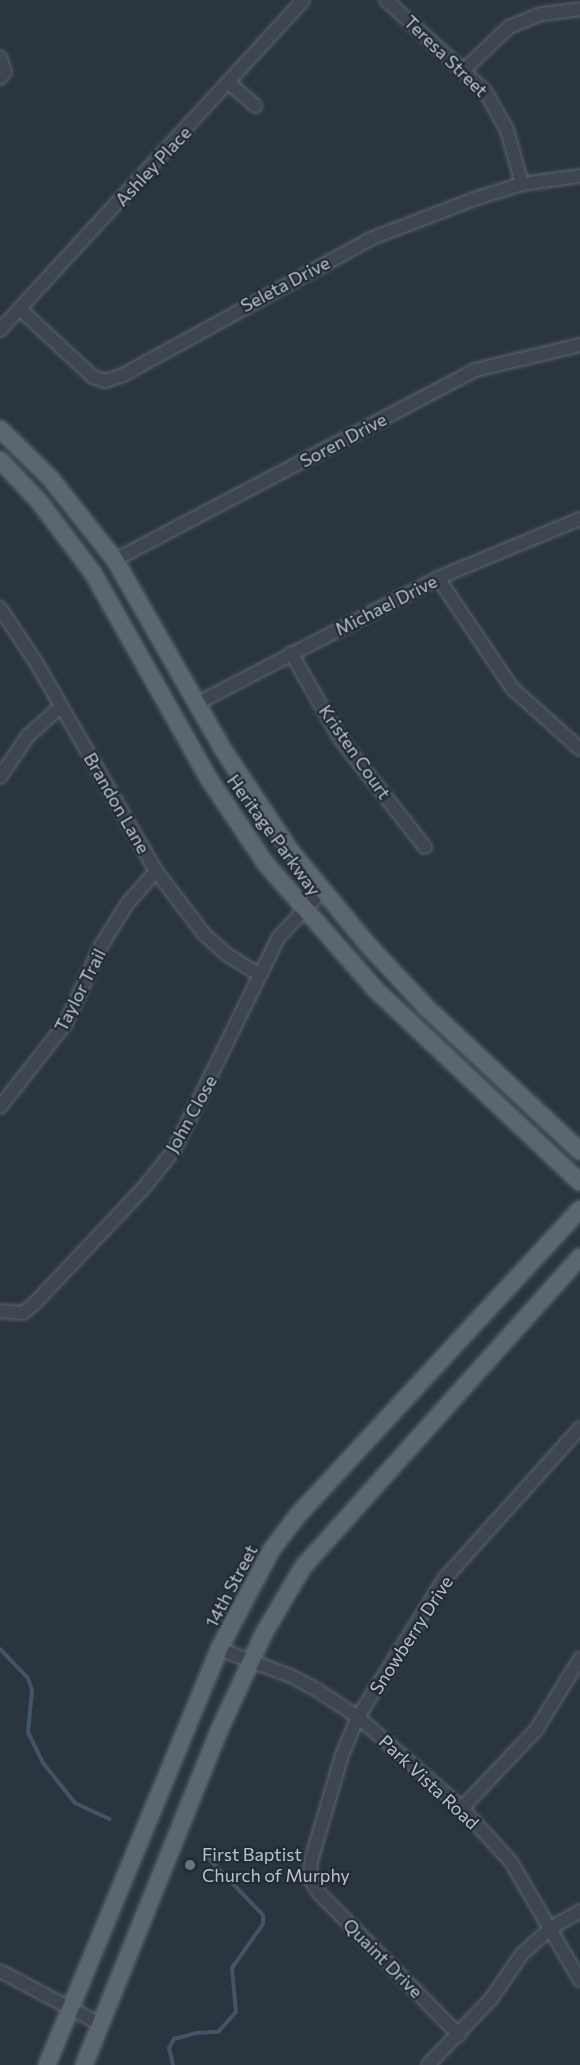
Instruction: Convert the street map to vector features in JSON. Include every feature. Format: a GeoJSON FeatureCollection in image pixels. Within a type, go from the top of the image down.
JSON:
{"type":"FeatureCollection","features":[{"type":"Feature","properties":{"kind":"main road","name":"Heritage Parkway"},"geometry":{"type":"LineString","coordinates":[[0,429],[51,479],[115,560],[261,808],[323,890],[426,1007],[580,1151]]}},
{"type":"Feature","properties":{"kind":"main road","name":"Heritage Parkway"},"geometry":{"type":"LineString","coordinates":[[0,460],[38,500],[93,573],[209,779],[260,855],[303,909],[411,1023],[580,1182]]}},
{"type":"Feature","properties":{"kind":"main road"},"geometry":{"type":"LineString","coordinates":[[411,1023],[426,1007]]}},
{"type":"Feature","properties":{"kind":"main road","name":"14th Street"},"geometry":{"type":"LineString","coordinates":[[48,2065],[219,1649],[272,1549],[298,1515],[580,1209]]}},
{"type":"Feature","properties":{"kind":"main road"},"geometry":{"type":"LineString","coordinates":[[84,2065],[218,1733],[251,1661],[303,1567],[580,1257]]}},
{"type":"Feature","properties":{"kind":"street","name":"Ashley Place"},"geometry":{"type":"LineString","coordinates":[[0,330],[21,310],[303,0]]}},
{"type":"Feature","properties":{"kind":"street","name":"Teresa Street"},"geometry":{"type":"LineString","coordinates":[[386,0],[465,69],[485,91],[500,115],[522,184]]}},
{"type":"Feature","properties":{"kind":"street"},"geometry":{"type":"LineString","coordinates":[[465,69],[509,27],[542,14],[580,9]]}},
{"type":"Feature","properties":{"kind":"street"},"geometry":{"type":"LineString","coordinates":[[0,57],[2,75]]}},
{"type":"Feature","properties":{"kind":"street"},"geometry":{"type":"LineString","coordinates":[[229,82],[255,106]]}},
{"type":"Feature","properties":{"kind":"street","name":"Seleta Drive"},"geometry":{"type":"LineString","coordinates":[[21,310],[93,377],[105,381],[123,375],[370,239],[430,214],[522,184],[580,176]]}},
{"type":"Feature","properties":{"kind":"street","name":"Soren Drive"},"geometry":{"type":"LineString","coordinates":[[115,560],[475,370],[580,345]]}},
{"type":"Feature","properties":{"kind":"street","name":"Michael Drive"},"geometry":{"type":"LineString","coordinates":[[198,703],[438,578],[580,519]]}},
{"type":"Feature","properties":{"kind":"street"},"geometry":{"type":"LineString","coordinates":[[438,578],[513,689],[580,750]]}},
{"type":"Feature","properties":{"kind":"street","name":"Brandon Lane"},"geometry":{"type":"LineString","coordinates":[[0,608],[156,871],[204,934],[226,954],[259,975]]}},
{"type":"Feature","properties":{"kind":"street","name":"Kristen Court"},"geometry":{"type":"LineString","coordinates":[[291,653],[341,740],[425,847]]}},
{"type":"Feature","properties":{"kind":"street"},"geometry":{"type":"LineString","coordinates":[[0,777],[28,736],[60,707]]}},
{"type":"Feature","properties":{"kind":"street","name":"Taylor Trail"},"geometry":{"type":"LineString","coordinates":[[0,1107],[66,1023],[101,946],[127,904],[156,871]]}},
{"type":"Feature","properties":{"kind":"street","name":"John Close"},"geometry":{"type":"LineString","coordinates":[[0,1311],[23,1313],[142,1190],[174,1150],[200,1105],[259,975],[279,938],[303,909],[323,890]]}},
{"type":"Feature","properties":{"kind":"street","name":"Snowberry Drive"},"geometry":{"type":"LineString","coordinates":[[310,1880],[311,1862],[336,1776],[358,1717],[445,1578],[580,1428]]}},
{"type":"Feature","properties":{"kind":"street","name":"Park Vista Road"},"geometry":{"type":"LineString","coordinates":[[219,1649],[300,1680],[358,1717],[462,1808],[511,1862],[580,1980]]}},
{"type":"Feature","properties":{"kind":"street"},"geometry":{"type":"LineString","coordinates":[[462,1808],[536,1730],[580,1659]]}},
{"type":"Feature","properties":{"kind":"street","name":"Quaint Drive"},"geometry":{"type":"LineString","coordinates":[[310,1880],[319,1893],[459,2035]]}},
{"type":"Feature","properties":{"kind":"street"},"geometry":{"type":"LineString","coordinates":[[428,2065],[491,1999],[522,1954],[551,1928],[580,1911]]}},
{"type":"Feature","properties":{"kind":"street"},"geometry":{"type":"LineString","coordinates":[[0,1971],[100,2024]]}},
{"type":"Feature","properties":{"kind":"waterway"},"geometry":{"type":"LineString","coordinates":[[0,1649],[28,1678],[32,1690],[28,1732],[43,1763],[75,1803],[109,1819]]}},
{"type":"Feature","properties":{"kind":"waterway"},"geometry":{"type":"LineString","coordinates":[[173,2065],[169,2048],[174,2039],[196,2033],[218,2032],[236,2012],[232,1968],[263,1924],[263,1915],[206,1856]]}},
{"type":"Feature","properties":{"kind":"place","name":"First Baptist Church of Murphy"},"geometry":{"type":"Point","coordinates":[190,1865]}}]}
